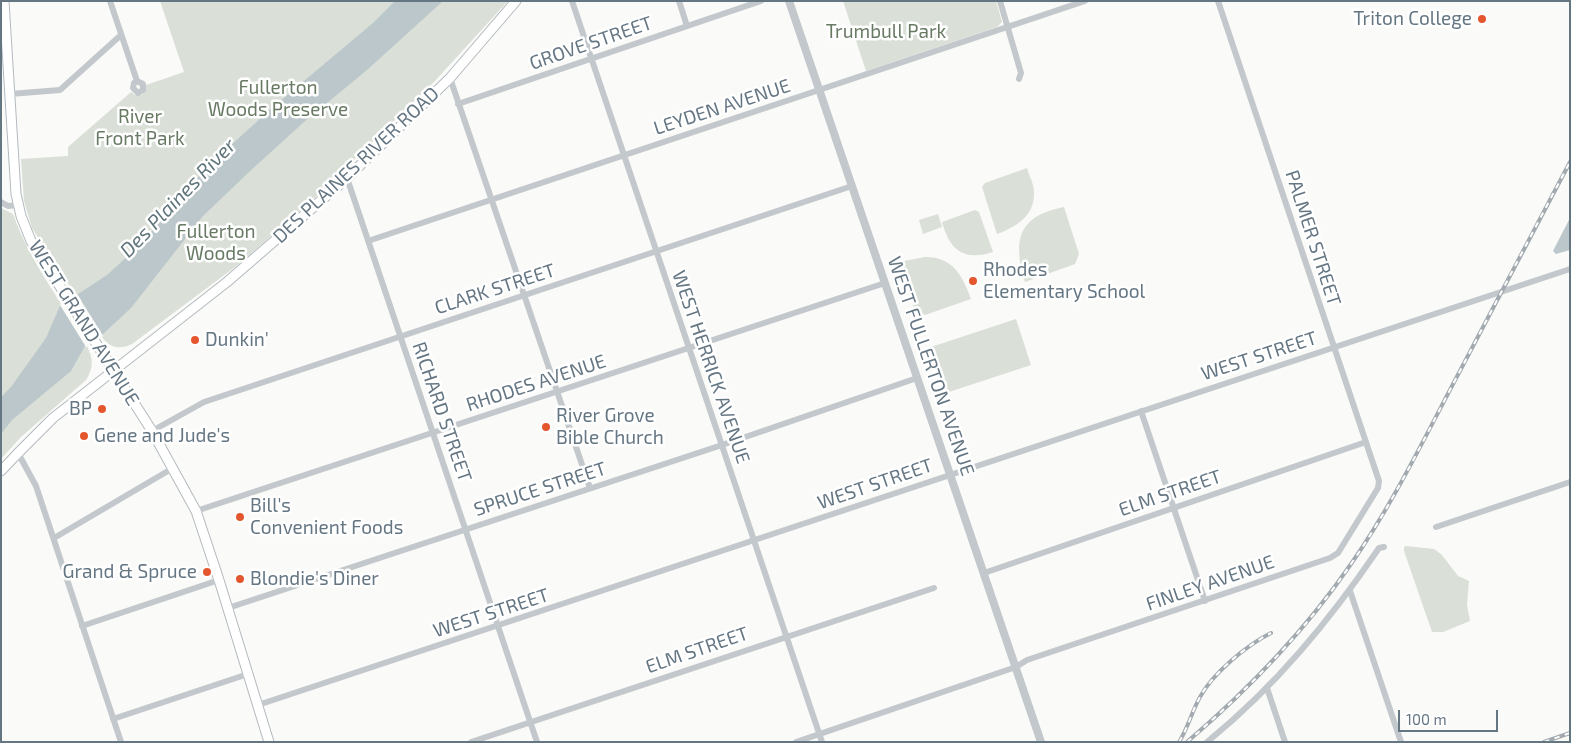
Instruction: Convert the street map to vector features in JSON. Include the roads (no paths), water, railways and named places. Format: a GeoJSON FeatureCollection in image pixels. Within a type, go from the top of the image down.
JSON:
{"type":"FeatureCollection","features":[{"type":"Feature","properties":{"kind":"main road","name":"WEST GRAND AVENUE"},"geometry":{"type":"LineString","coordinates":[[4,1],[3,18],[18,205],[25,227],[31,241],[152,432],[196,511],[269,742]]}},
{"type":"Feature","properties":{"kind":"main road","name":"DES PLAINES RIVER ROAD"},"geometry":{"type":"LineString","coordinates":[[1,472],[18,452],[53,418],[227,282],[347,178],[450,78],[516,1]]}},
{"type":"Feature","properties":{"kind":"street"},"geometry":{"type":"LineString","coordinates":[[110,1],[137,81]]}},
{"type":"Feature","properties":{"kind":"street","name":"WEST HERRICK AVENUE"},"geometry":{"type":"LineString","coordinates":[[572,1],[822,742]]}},
{"type":"Feature","properties":{"kind":"street"},"geometry":{"type":"LineString","coordinates":[[679,1],[687,26]]}},
{"type":"Feature","properties":{"kind":"street","name":"GROVE STREET"},"geometry":{"type":"LineString","coordinates":[[458,104],[761,1]]}},
{"type":"Feature","properties":{"kind":"street","name":"WEST FULLERTON AVENUE"},"geometry":{"type":"LineString","coordinates":[[789,1],[1042,742]]}},
{"type":"Feature","properties":{"kind":"street"},"geometry":{"type":"LineString","coordinates":[[1000,1],[1022,73],[1019,79]]}},
{"type":"Feature","properties":{"kind":"street","name":"LEYDEN AVENUE"},"geometry":{"type":"LineString","coordinates":[[368,241],[1085,1]]}},
{"type":"Feature","properties":{"kind":"street","name":"PALMER STREET"},"geometry":{"type":"LineString","coordinates":[[1218,1],[1380,484]]}},
{"type":"Feature","properties":{"kind":"street"},"geometry":{"type":"LineString","coordinates":[[10,94],[60,90],[121,35]]}},
{"type":"Feature","properties":{"kind":"street"},"geometry":{"type":"LineString","coordinates":[[450,78],[590,488]]}},
{"type":"Feature","properties":{"kind":"street","name":"RICHARD STREET"},"geometry":{"type":"LineString","coordinates":[[347,178],[537,742]]}},
{"type":"Feature","properties":{"kind":"street","name":"CLARK STREET"},"geometry":{"type":"LineString","coordinates":[[152,432],[204,402],[852,186]]}},
{"type":"Feature","properties":{"kind":"street"},"geometry":{"type":"LineString","coordinates":[[1,202],[8,206],[18,205]]}},
{"type":"Feature","properties":{"kind":"street","name":"WEST STREET"},"geometry":{"type":"LineString","coordinates":[[258,705],[1570,269]]}},
{"type":"Feature","properties":{"kind":"street","name":"RHODES AVENUE"},"geometry":{"type":"LineString","coordinates":[[196,511],[885,283]]}},
{"type":"Feature","properties":{"kind":"street","name":"SPRUCE STREET"},"geometry":{"type":"LineString","coordinates":[[228,608],[722,445],[918,378]]}},
{"type":"Feature","properties":{"kind":"street"},"geometry":{"type":"LineString","coordinates":[[1141,411],[1205,601]]}},
{"type":"Feature","properties":{"kind":"street","name":"ELM STREET"},"geometry":{"type":"LineString","coordinates":[[984,573],[1366,442]]}},
{"type":"Feature","properties":{"kind":"street"},"geometry":{"type":"LineString","coordinates":[[18,452],[36,486],[121,742]]}},
{"type":"Feature","properties":{"kind":"street"},"geometry":{"type":"LineString","coordinates":[[54,538],[173,468]]}},
{"type":"Feature","properties":{"kind":"street"},"geometry":{"type":"LineString","coordinates":[[1436,527],[1570,482]]}},
{"type":"Feature","properties":{"kind":"street","name":"FINLEY AVENUE"},"geometry":{"type":"LineString","coordinates":[[796,742],[1016,666],[1027,660],[1333,557],[1338,553],[1380,484]]}},
{"type":"Feature","properties":{"kind":"street"},"geometry":{"type":"LineString","coordinates":[[1207,742],[1233,721],[1310,643],[1350,591],[1379,548],[1384,547]]}},
{"type":"Feature","properties":{"kind":"street"},"geometry":{"type":"LineString","coordinates":[[82,626],[219,580]]}},
{"type":"Feature","properties":{"kind":"street","name":"ELM STREET"},"geometry":{"type":"LineString","coordinates":[[471,742],[934,588]]}},
{"type":"Feature","properties":{"kind":"street"},"geometry":{"type":"LineString","coordinates":[[1350,591],[1401,742]]}},
{"type":"Feature","properties":{"kind":"street"},"geometry":{"type":"LineString","coordinates":[[113,719],[248,674]]}},
{"type":"Feature","properties":{"kind":"street"},"geometry":{"type":"LineString","coordinates":[[1267,688],[1285,742]]}},
{"type":"Feature","properties":{"kind":"railway"},"geometry":{"type":"LineString","coordinates":[[1187,742],[1254,680],[1295,636],[1315,613],[1365,543],[1392,499],[1570,162]]}},
{"type":"Feature","properties":{"kind":"railway"},"geometry":{"type":"LineString","coordinates":[[1179,742],[1200,697],[1213,679],[1241,652],[1271,633]]}},
{"type":"Feature","properties":{"kind":"railway"},"geometry":{"type":"LineString","coordinates":[[1544,742],[1570,733]]}},
{"type":"Feature","properties":{"kind":"place","name":"Triton College"},"geometry":{"type":"Point","coordinates":[1482,19]}},
{"type":"Feature","properties":{"kind":"place","name":"Rhodes Elementary School"},"geometry":{"type":"Point","coordinates":[973,281]}},
{"type":"Feature","properties":{"kind":"place","name":"Dunkin'"},"geometry":{"type":"Point","coordinates":[195,340]}},
{"type":"Feature","properties":{"kind":"place","name":"BP"},"geometry":{"type":"Point","coordinates":[102,409]}},
{"type":"Feature","properties":{"kind":"place","name":"River Grove Bible Church"},"geometry":{"type":"Point","coordinates":[546,427]}},
{"type":"Feature","properties":{"kind":"place","name":"Gene and Jude's"},"geometry":{"type":"Point","coordinates":[84,436]}},
{"type":"Feature","properties":{"kind":"place","name":"Bill's Convenient Foods"},"geometry":{"type":"Point","coordinates":[240,517]}},
{"type":"Feature","properties":{"kind":"place","name":"Grand & Spruce"},"geometry":{"type":"Point","coordinates":[207,572]}},
{"type":"Feature","properties":{"kind":"place","name":"Blondie's Diner"},"geometry":{"type":"Point","coordinates":[240,579]}},
{"type":"Feature","properties":{"kind":"park label","name":"Trumbull Park"},"geometry":{"type":"Point","coordinates":[886,32]}},
{"type":"Feature","properties":{"kind":"park label","name":"Fullerton Woods Preserve"},"geometry":{"type":"Point","coordinates":[278,99]}},
{"type":"Feature","properties":{"kind":"park label","name":"River Front Park"},"geometry":{"type":"Point","coordinates":[140,128]}},
{"type":"Feature","properties":{"kind":"park label","name":"Fullerton Woods"},"geometry":{"type":"Point","coordinates":[216,243]}},
{"type":"Feature","properties":{"kind":"water label","name":"Des Plaines River"},"geometry":{"type":"Point","coordinates":[178,198]}}]}
